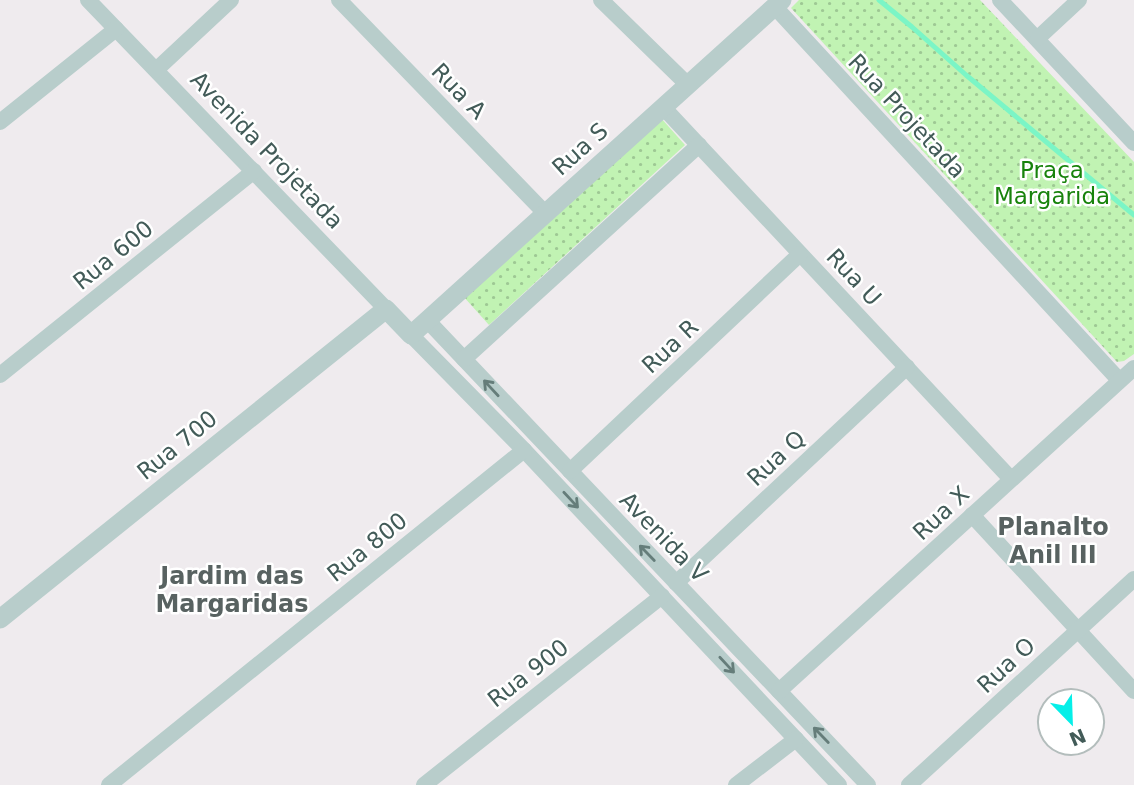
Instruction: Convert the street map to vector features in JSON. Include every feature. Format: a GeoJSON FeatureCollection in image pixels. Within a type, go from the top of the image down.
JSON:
{"type":"FeatureCollection","features":[{"type":"Feature","properties":{"kind":"street","name":"Avenida Projetada"},"geometry":{"type":"LineString","coordinates":[[88,0],[411,335]]}},
{"type":"Feature","properties":{"kind":"street"},"geometry":{"type":"LineString","coordinates":[[156,70],[231,0]]}},
{"type":"Feature","properties":{"kind":"street","name":"Rua A"},"geometry":{"type":"LineString","coordinates":[[339,0],[546,214]]}},
{"type":"Feature","properties":{"kind":"street"},"geometry":{"type":"LineString","coordinates":[[601,0],[688,85]]}},
{"type":"Feature","properties":{"kind":"street"},"geometry":{"type":"LineString","coordinates":[[1000,0],[1134,143]]}},
{"type":"Feature","properties":{"kind":"street"},"geometry":{"type":"LineString","coordinates":[[1038,38],[1079,0]]}},
{"type":"Feature","properties":{"kind":"street","name":"Rua S"},"geometry":{"type":"LineString","coordinates":[[411,335],[778,3]]}},
{"type":"Feature","properties":{"kind":"street","name":"Rua Projetada"},"geometry":{"type":"LineString","coordinates":[[778,3],[1119,380]]}},
{"type":"Feature","properties":{"kind":"street"},"geometry":{"type":"LineString","coordinates":[[0,122],[116,29]]}},
{"type":"Feature","properties":{"kind":"street","name":"Rua U"},"geometry":{"type":"LineString","coordinates":[[663,107],[1011,479]]}},
{"type":"Feature","properties":{"kind":"street"},"geometry":{"type":"LineString","coordinates":[[464,359],[699,145]]}},
{"type":"Feature","properties":{"kind":"street","name":"Rua 600"},"geometry":{"type":"LineString","coordinates":[[0,375],[254,172]]}},
{"type":"Feature","properties":{"kind":"street","name":"Rua R"},"geometry":{"type":"LineString","coordinates":[[570,471],[800,254]]}},
{"type":"Feature","properties":{"kind":"street","name":"Rua 700"},"geometry":{"type":"LineString","coordinates":[[0,620],[386,309]]}},
{"type":"Feature","properties":{"kind":"street","name":"Avenida V"},"geometry":{"type":"LineString","coordinates":[[427,320],[868,785]]}},
{"type":"Feature","properties":{"kind":"street","name":"Avenida V"},"geometry":{"type":"LineString","coordinates":[[411,335],[524,450],[839,785]]}},
{"type":"Feature","properties":{"kind":"street","name":"Rua Q"},"geometry":{"type":"LineString","coordinates":[[676,583],[907,368]]}},
{"type":"Feature","properties":{"kind":"street","name":"Rua X"},"geometry":{"type":"LineString","coordinates":[[779,691],[1134,368]]}},
{"type":"Feature","properties":{"kind":"street","name":"Rua 800"},"geometry":{"type":"LineString","coordinates":[[109,785],[524,450]]}},
{"type":"Feature","properties":{"kind":"street"},"geometry":{"type":"LineString","coordinates":[[972,515],[1134,691]]}},
{"type":"Feature","properties":{"kind":"street","name":"Rua O"},"geometry":{"type":"LineString","coordinates":[[909,785],[1134,579]]}},
{"type":"Feature","properties":{"kind":"street","name":"Rua 900"},"geometry":{"type":"LineString","coordinates":[[424,785],[662,596]]}},
{"type":"Feature","properties":{"kind":"street"},"geometry":{"type":"LineString","coordinates":[[736,785],[796,739]]}},
{"type":"Feature","properties":{"kind":"green space","name":"Praça Margarida"},"geometry":{"type":"Polygon","coordinates":[[[799,0],[980,0],[1134,162],[1134,354],[1117,362],[791,8],[799,0]]]}},
{"type":"Feature","properties":{"kind":"green space"},"geometry":{"type":"Polygon","coordinates":[[[661,118],[685,145],[489,325],[463,296],[661,118]]]}},
{"type":"Feature","properties":{"kind":"waterway"},"geometry":{"type":"LineString","coordinates":[[879,0],[1134,215]]}},
{"type":"Feature","properties":{"kind":"district","name":"Planalto Anil III"},"geometry":{"type":"Point","coordinates":[1053,541]}},
{"type":"Feature","properties":{"kind":"district","name":"Jardim das Margaridas"},"geometry":{"type":"Point","coordinates":[232,590]}}]}
